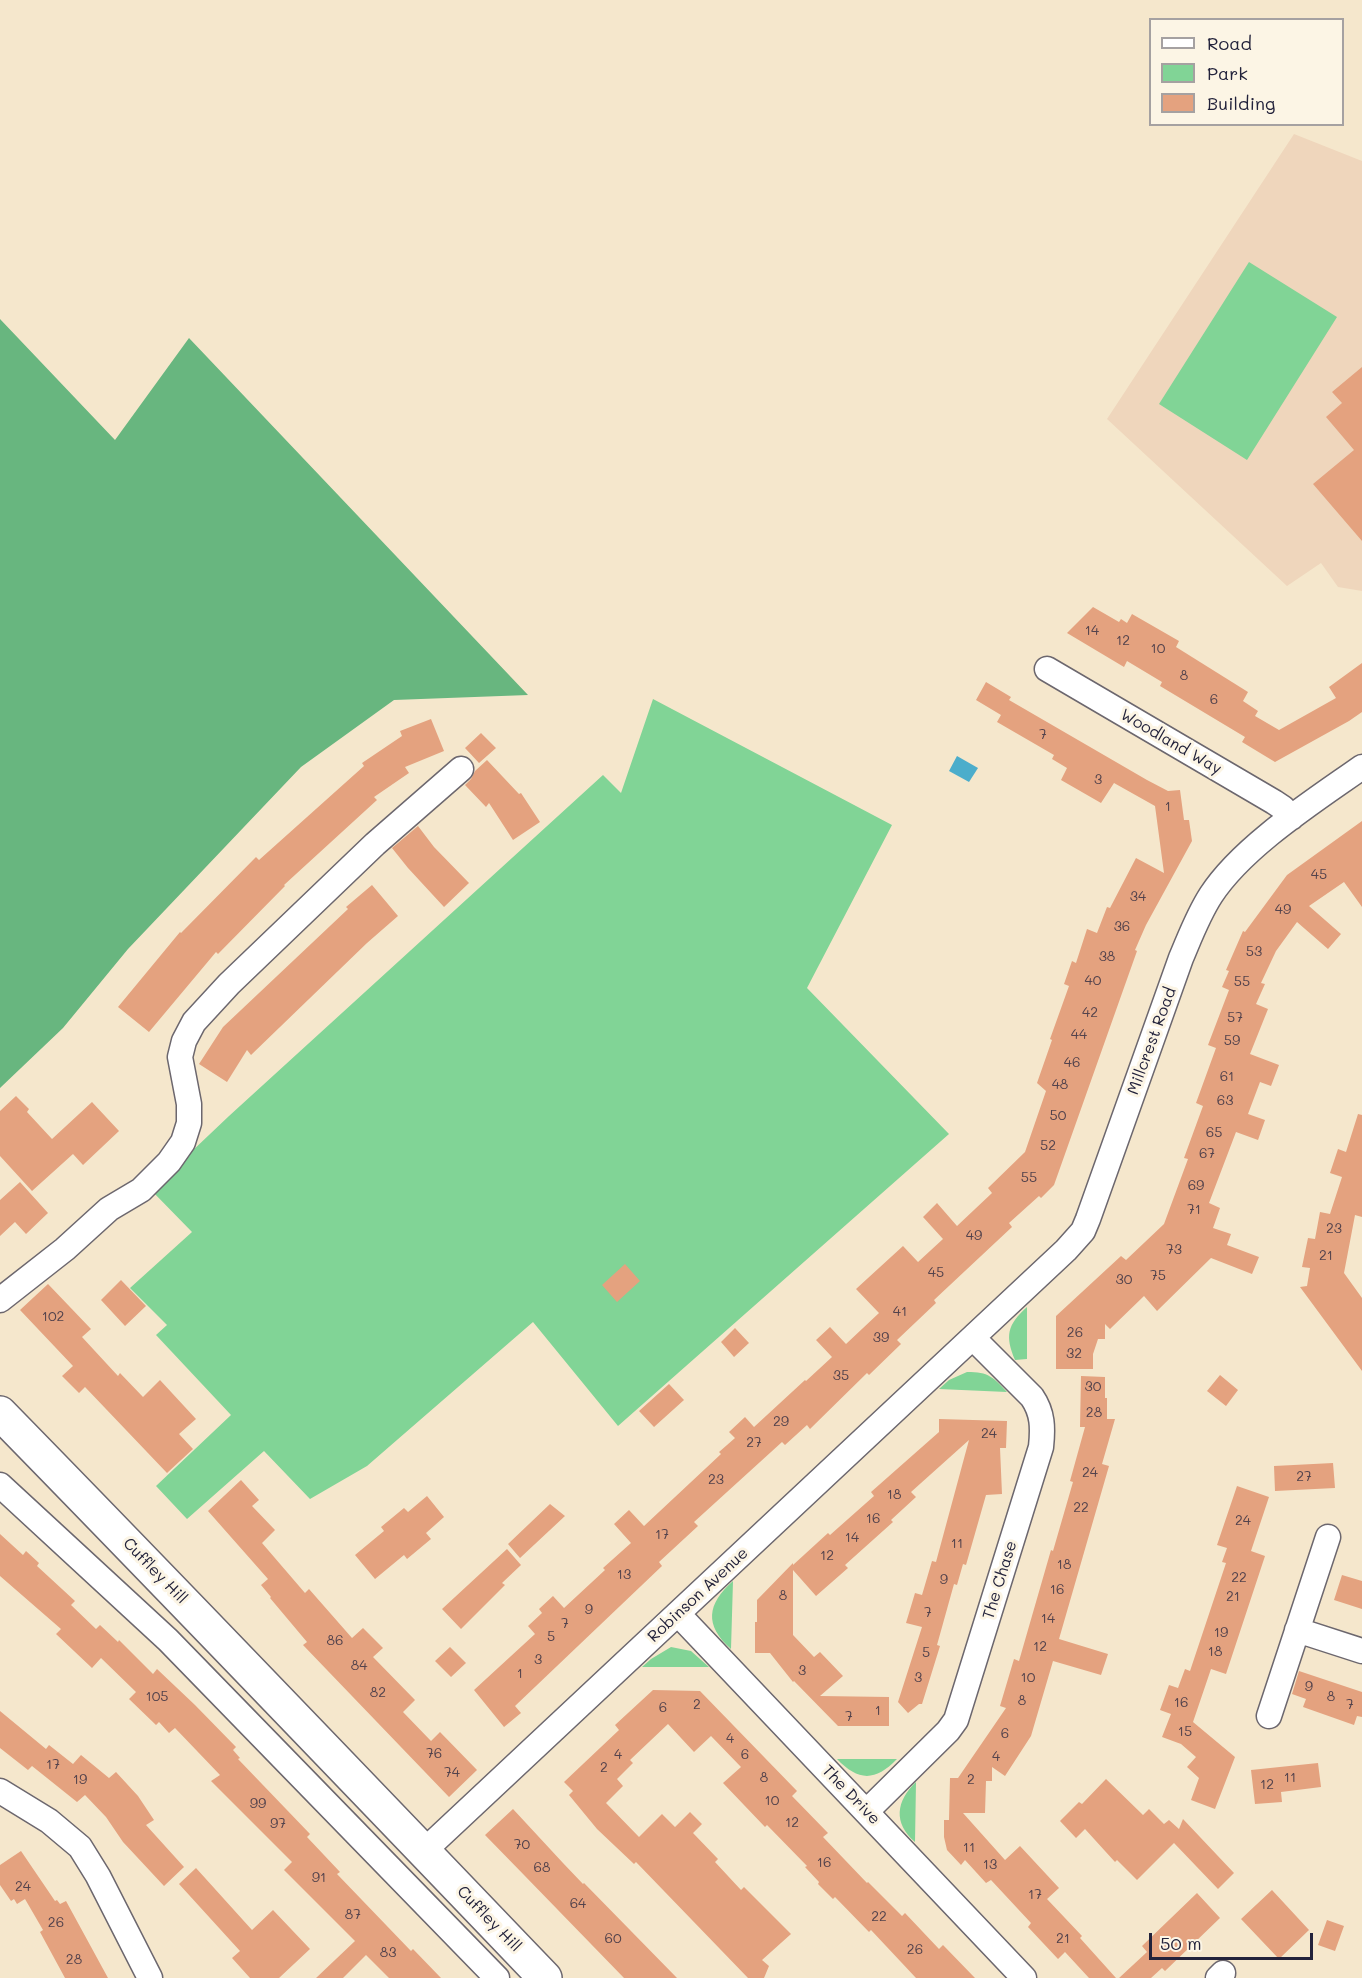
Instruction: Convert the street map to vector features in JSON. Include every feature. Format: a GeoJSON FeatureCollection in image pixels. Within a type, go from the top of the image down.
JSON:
{"type":"FeatureCollection","features":[{"type":"Feature","properties":{"kind":"main road","name":"Cuffley Hill"},"geometry":{"type":"LineString","coordinates":[[0,1413],[204,1621],[545,1978]]}},
{"type":"Feature","properties":{"kind":"street","name":"Woodland Way"},"geometry":{"type":"LineString","coordinates":[[1047,669],[1274,802],[1291,818]]}},
{"type":"Feature","properties":{"kind":"street","name":"Millcrest Road"},"geometry":{"type":"LineString","coordinates":[[973,1338],[1066,1251],[1083,1231],[1181,958],[1197,920],[1211,895],[1248,854],[1291,818],[1362,767]]}},
{"type":"Feature","properties":{"kind":"street"},"geometry":{"type":"LineString","coordinates":[[0,1300],[65,1250],[109,1209],[141,1190],[169,1162],[183,1142],[189,1123],[189,1104],[180,1057],[184,1041],[194,1022],[229,984],[366,852],[461,769]]}},
{"type":"Feature","properties":{"kind":"street","name":"Robinson Avenue"},"geometry":{"type":"LineString","coordinates":[[424,1851],[973,1338]]}},
{"type":"Feature","properties":{"kind":"street","name":"The Chase"},"geometry":{"type":"LineString","coordinates":[[867,1811],[948,1731],[956,1720],[1041,1447],[1043,1430],[1038,1406],[1032,1397],[973,1338]]}},
{"type":"Feature","properties":{"kind":"street"},"geometry":{"type":"LineString","coordinates":[[0,1485],[168,1640],[497,1978]]}},
{"type":"Feature","properties":{"kind":"street"},"geometry":{"type":"LineString","coordinates":[[1269,1716],[1328,1537]]}},
{"type":"Feature","properties":{"kind":"street","name":"The Drive"},"geometry":{"type":"LineString","coordinates":[[678,1614],[1024,1978]]}},
{"type":"Feature","properties":{"kind":"street"},"geometry":{"type":"LineString","coordinates":[[1297,1630],[1362,1651]]}},
{"type":"Feature","properties":{"kind":"street"},"geometry":{"type":"LineString","coordinates":[[281,1756],[307,1731]]}},
{"type":"Feature","properties":{"kind":"street"},"geometry":{"type":"LineString","coordinates":[[0,1791],[49,1821],[80,1847],[98,1876],[150,1978]]}},
{"type":"Feature","properties":{"kind":"shaded area"},"geometry":{"type":"Polygon","coordinates":[[[1294,134],[1362,161],[1362,591],[1338,587],[1321,563],[1287,586],[1107,419],[1294,134]]]}},
{"type":"Feature","properties":{"kind":"green space"},"geometry":{"type":"Polygon","coordinates":[[[1249,262],[1337,317],[1247,460],[1159,404],[1249,262]]]}},
{"type":"Feature","properties":{"kind":"green space"},"geometry":{"type":"Polygon","coordinates":[[[0,319],[115,440],[189,338],[528,695],[394,700],[301,767],[128,949],[63,1028],[0,1088],[0,319]]]}},
{"type":"Feature","properties":{"kind":"green space"},"geometry":{"type":"Polygon","coordinates":[[[653,699],[892,825],[807,988],[949,1134],[618,1426],[533,1322],[367,1466],[310,1499],[264,1451],[187,1519],[156,1486],[231,1415],[156,1335],[167,1325],[130,1288],[192,1232],[151,1190],[603,775],[621,793],[653,699]]]}},
{"type":"Feature","properties":{"kind":"green space"},"geometry":{"type":"Polygon","coordinates":[[[1027,1307],[1027,1359],[1015,1360],[1010,1344],[1010,1331],[1015,1320],[1027,1307]]]}},
{"type":"Feature","properties":{"kind":"green space"},"geometry":{"type":"Polygon","coordinates":[[[967,1372],[990,1376],[1007,1392],[939,1389],[949,1380],[967,1372]]]}},
{"type":"Feature","properties":{"kind":"green space"},"geometry":{"type":"Polygon","coordinates":[[[733,1581],[731,1649],[716,1631],[712,1615],[718,1598],[733,1581]]]}},
{"type":"Feature","properties":{"kind":"green space"},"geometry":{"type":"Polygon","coordinates":[[[671,1647],[691,1651],[709,1667],[642,1667],[671,1647]]]}},
{"type":"Feature","properties":{"kind":"green space"},"geometry":{"type":"Polygon","coordinates":[[[837,1759],[897,1759],[881,1772],[867,1776],[852,1772],[837,1759]]]}},
{"type":"Feature","properties":{"kind":"green space"},"geometry":{"type":"Polygon","coordinates":[[[916,1782],[915,1842],[903,1827],[900,1812],[904,1797],[916,1782]]]}},
{"type":"Feature","properties":{"kind":"water"},"geometry":{"type":"Polygon","coordinates":[[[957,756],[978,768],[969,782],[949,771],[957,756]]]}},
{"type":"Feature","properties":{"kind":"building"},"geometry":{"type":"Polygon","coordinates":[[[1362,367],[1362,541],[1313,484],[1354,450],[1326,417],[1342,403],[1332,392],[1362,367]]]}},
{"type":"Feature","properties":{"kind":"building"},"geometry":{"type":"Polygon","coordinates":[[[1093,607],[1119,622],[1121,619],[1127,623],[1132,614],[1179,641],[1176,647],[1248,692],[1243,701],[1258,711],[1255,716],[1279,730],[1336,698],[1329,687],[1362,663],[1362,712],[1275,762],[1242,742],[1245,737],[1160,686],[1162,682],[1127,661],[1124,667],[1067,633],[1093,607]]]}},
{"type":"Feature","properties":{"kind":"building"},"geometry":{"type":"Polygon","coordinates":[[[986,682],[1011,697],[1009,700],[1147,780],[1168,791],[1180,790],[1184,820],[1189,820],[1192,841],[1146,925],[1135,950],[1137,951],[1054,1185],[1009,1223],[1012,1227],[934,1300],[936,1303],[897,1340],[901,1344],[869,1375],[867,1373],[810,1429],[807,1425],[785,1445],[782,1442],[694,1522],[698,1526],[659,1562],[662,1566],[515,1706],[521,1713],[504,1727],[474,1690],[535,1634],[528,1626],[542,1613],[539,1609],[553,1596],[564,1608],[631,1543],[614,1524],[629,1510],[644,1526],[721,1454],[719,1452],[735,1438],[729,1432],[745,1417],[754,1427],[806,1381],[832,1357],[816,1340],[830,1327],[846,1344],[879,1313],[856,1289],[903,1246],[918,1262],[943,1239],[923,1217],[937,1203],[957,1226],[992,1193],[988,1188],[1025,1152],[1046,1091],[1037,1083],[1069,986],[1064,984],[1072,961],[1076,963],[1087,929],[1097,933],[1107,907],[1110,908],[1136,858],[1164,873],[1155,806],[1114,783],[1101,803],[1061,780],[1067,768],[1052,759],[1054,755],[997,722],[1001,715],[976,700],[986,682]]]}},
{"type":"Feature","properties":{"kind":"building"},"geometry":{"type":"Polygon","coordinates":[[[431,719],[444,751],[405,767],[409,773],[374,797],[377,800],[284,885],[218,954],[216,952],[149,1032],[118,1007],[180,932],[256,857],[259,860],[364,766],[362,763],[402,736],[400,731],[431,719]]]}},
{"type":"Feature","properties":{"kind":"building"},"geometry":{"type":"Polygon","coordinates":[[[481,733],[496,748],[479,763],[465,748],[481,733]]]}},
{"type":"Feature","properties":{"kind":"building"},"geometry":{"type":"Polygon","coordinates":[[[487,760],[519,794],[521,793],[540,822],[513,840],[489,803],[486,807],[465,785],[487,760]]]}},
{"type":"Feature","properties":{"kind":"building"},"geometry":{"type":"Polygon","coordinates":[[[1362,821],[1362,907],[1344,882],[1309,906],[1341,934],[1328,949],[1297,922],[1276,951],[1261,983],[1265,984],[1256,1004],[1268,1009],[1250,1054],[1279,1065],[1271,1086],[1260,1082],[1248,1114],[1265,1120],[1258,1140],[1236,1132],[1209,1203],[1220,1208],[1213,1228],[1231,1234],[1227,1245],[1259,1257],[1252,1274],[1211,1258],[1157,1311],[1144,1296],[1110,1329],[1105,1324],[1105,1339],[1098,1339],[1093,1354],[1093,1369],[1056,1369],[1056,1316],[1121,1256],[1126,1260],[1164,1224],[1188,1159],[1184,1158],[1203,1106],[1196,1103],[1216,1048],[1208,1045],[1229,990],[1222,987],[1229,971],[1226,970],[1243,931],[1245,932],[1287,875],[1362,821]]]}},
{"type":"Feature","properties":{"kind":"building"},"geometry":{"type":"Polygon","coordinates":[[[418,826],[434,847],[469,883],[444,907],[392,848],[418,826]]]}},
{"type":"Feature","properties":{"kind":"building"},"geometry":{"type":"Polygon","coordinates":[[[372,885],[398,916],[251,1055],[247,1050],[227,1082],[199,1064],[223,1027],[348,909],[346,907],[372,885]]]}},
{"type":"Feature","properties":{"kind":"building"},"geometry":{"type":"Polygon","coordinates":[[[16,1096],[29,1109],[27,1112],[52,1139],[92,1102],[119,1131],[83,1165],[73,1154],[32,1191],[0,1156],[0,1111],[16,1096]]]}},
{"type":"Feature","properties":{"kind":"building"},"geometry":{"type":"Polygon","coordinates":[[[1358,1114],[1362,1115],[1362,1217],[1355,1215],[1344,1273],[1362,1298],[1362,1371],[1300,1287],[1307,1286],[1310,1268],[1302,1267],[1308,1238],[1315,1239],[1320,1212],[1330,1214],[1342,1177],[1330,1173],[1338,1149],[1346,1152],[1358,1114]]]}},
{"type":"Feature","properties":{"kind":"building"},"geometry":{"type":"Polygon","coordinates":[[[20,1182],[48,1213],[26,1234],[15,1222],[0,1236],[0,1200],[20,1182]]]}},
{"type":"Feature","properties":{"kind":"building"},"geometry":{"type":"Polygon","coordinates":[[[625,1264],[640,1281],[617,1302],[602,1285],[625,1264]]]}},
{"type":"Feature","properties":{"kind":"building"},"geometry":{"type":"Polygon","coordinates":[[[121,1280],[146,1306],[125,1326],[101,1300],[121,1280]]]}},
{"type":"Feature","properties":{"kind":"building"},"geometry":{"type":"Polygon","coordinates":[[[48,1284],[91,1329],[82,1337],[118,1376],[120,1373],[143,1397],[160,1380],[196,1419],[179,1434],[193,1449],[167,1473],[85,1387],[79,1393],[62,1376],[73,1366],[20,1310],[48,1284]]]}},
{"type":"Feature","properties":{"kind":"building"},"geometry":{"type":"Polygon","coordinates":[[[735,1328],[749,1343],[734,1357],[721,1342],[735,1328]]]}},
{"type":"Feature","properties":{"kind":"building"},"geometry":{"type":"Polygon","coordinates":[[[1220,1375],[1238,1390],[1226,1406],[1207,1391],[1220,1375]]]}},
{"type":"Feature","properties":{"kind":"building"},"geometry":{"type":"Polygon","coordinates":[[[1081,1376],[1105,1377],[1107,1419],[1115,1419],[1102,1464],[1109,1466],[1059,1639],[1108,1654],[1101,1675],[1053,1661],[1031,1736],[1005,1776],[992,1767],[992,1781],[986,1781],[985,1813],[963,1813],[1005,1860],[1020,1846],[1059,1888],[1047,1899],[1082,1936],[1080,1938],[1116,1978],[1089,1978],[1065,1952],[1058,1959],[1028,1927],[1031,1923],[991,1880],[986,1883],[965,1860],[961,1865],[947,1850],[944,1837],[944,1820],[949,1820],[950,1778],[958,1778],[1006,1708],[1000,1706],[1014,1659],[1019,1661],[1051,1550],[1053,1551],[1073,1482],[1070,1481],[1085,1427],[1080,1427],[1081,1376]]]}},
{"type":"Feature","properties":{"kind":"building"},"geometry":{"type":"Polygon","coordinates":[[[669,1384],[684,1400],[654,1427],[639,1411],[669,1384]]]}},
{"type":"Feature","properties":{"kind":"building"},"geometry":{"type":"Polygon","coordinates":[[[939,1419],[1007,1421],[1006,1448],[1000,1448],[1002,1494],[986,1495],[966,1565],[963,1564],[957,1585],[954,1584],[937,1645],[940,1646],[922,1704],[908,1713],[898,1702],[922,1627],[906,1623],[915,1593],[922,1595],[932,1561],[936,1562],[969,1440],[911,1492],[916,1497],[891,1520],[893,1522],[845,1565],[848,1568],[816,1596],[793,1570],[793,1635],[814,1657],[820,1652],[843,1676],[820,1696],[889,1697],[889,1726],[838,1726],[793,1682],[770,1653],[755,1653],[757,1600],[793,1563],[793,1565],[828,1533],[830,1535],[874,1496],[871,1492],[939,1432],[939,1419]]]}},
{"type":"Feature","properties":{"kind":"building"},"geometry":{"type":"Polygon","coordinates":[[[1333,1463],[1335,1488],[1275,1491],[1274,1466],[1333,1463]]]}},
{"type":"Feature","properties":{"kind":"building"},"geometry":{"type":"Polygon","coordinates":[[[241,1480],[259,1500],[252,1506],[275,1530],[262,1543],[305,1593],[309,1589],[352,1638],[363,1628],[383,1648],[373,1657],[415,1700],[403,1712],[431,1741],[440,1732],[477,1770],[449,1797],[303,1645],[307,1642],[261,1585],[268,1579],[208,1511],[241,1480]]]}},
{"type":"Feature","properties":{"kind":"building"},"geometry":{"type":"Polygon","coordinates":[[[1237,1486],[1269,1497],[1251,1551],[1265,1556],[1226,1674],[1211,1669],[1193,1722],[1235,1757],[1215,1809],[1191,1800],[1199,1778],[1187,1767],[1196,1757],[1181,1744],[1162,1737],[1171,1714],[1160,1710],[1169,1685],[1178,1688],[1185,1669],[1190,1671],[1226,1563],[1222,1562],[1227,1548],[1217,1545],[1237,1486]]]}},
{"type":"Feature","properties":{"kind":"building"},"geometry":{"type":"Polygon","coordinates":[[[427,1496],[444,1517],[426,1533],[431,1539],[407,1559],[404,1555],[375,1579],[355,1555],[384,1531],[381,1527],[404,1508],[408,1512],[427,1496]]]}},
{"type":"Feature","properties":{"kind":"building"},"geometry":{"type":"Polygon","coordinates":[[[550,1504],[565,1516],[520,1558],[508,1544],[550,1504]]]}},
{"type":"Feature","properties":{"kind":"building"},"geometry":{"type":"Polygon","coordinates":[[[0,1534],[23,1555],[26,1551],[39,1563],[37,1566],[75,1601],[71,1605],[96,1629],[100,1625],[118,1642],[119,1640],[153,1674],[157,1669],[195,1705],[236,1747],[233,1750],[240,1758],[238,1759],[310,1834],[307,1837],[340,1872],[337,1874],[411,1951],[413,1949],[441,1978],[389,1978],[366,1955],[343,1978],[316,1978],[355,1941],[284,1870],[292,1862],[211,1781],[220,1775],[175,1728],[169,1733],[159,1722],[156,1725],[129,1699],[136,1692],[101,1658],[92,1668],[56,1634],[61,1629],[0,1576],[0,1534]]]}},
{"type":"Feature","properties":{"kind":"building"},"geometry":{"type":"Polygon","coordinates":[[[507,1549],[521,1565],[502,1583],[505,1585],[461,1629],[442,1609],[507,1549]]]}},
{"type":"Feature","properties":{"kind":"building"},"geometry":{"type":"Polygon","coordinates":[[[1342,1575],[1362,1581],[1362,1609],[1334,1600],[1342,1575]]]}},
{"type":"Feature","properties":{"kind":"building"},"geometry":{"type":"Polygon","coordinates":[[[450,1647],[466,1663],[451,1677],[435,1661],[450,1647]]]}},
{"type":"Feature","properties":{"kind":"building"},"geometry":{"type":"Polygon","coordinates":[[[1299,1671],[1362,1692],[1362,1717],[1357,1716],[1354,1725],[1303,1707],[1306,1699],[1292,1694],[1299,1671]]]}},
{"type":"Feature","properties":{"kind":"building"},"geometry":{"type":"Polygon","coordinates":[[[653,1690],[700,1691],[797,1791],[792,1796],[828,1833],[823,1837],[867,1883],[902,1916],[905,1913],[939,1949],[943,1945],[975,1978],[916,1978],[871,1930],[869,1932],[835,1897],[833,1899],[818,1884],[819,1882],[805,1867],[807,1866],[723,1783],[741,1767],[711,1736],[694,1752],[668,1724],[630,1760],[633,1763],[617,1779],[623,1786],[606,1803],[639,1837],[662,1814],[675,1827],[690,1812],[702,1824],[693,1833],[718,1859],[715,1862],[741,1890],[744,1887],[791,1934],[762,1960],[769,1966],[764,1978],[748,1978],[636,1862],[634,1864],[597,1829],[569,1795],[573,1791],[564,1782],[619,1730],[615,1725],[653,1690]]]}},
{"type":"Feature","properties":{"kind":"building"},"geometry":{"type":"Polygon","coordinates":[[[0,1711],[46,1749],[49,1745],[73,1764],[81,1755],[109,1778],[116,1772],[138,1796],[154,1820],[146,1825],[184,1867],[164,1886],[123,1842],[106,1817],[85,1795],[77,1802],[32,1766],[28,1770],[0,1748],[0,1711]]]}},
{"type":"Feature","properties":{"kind":"building"},"geometry":{"type":"Polygon","coordinates":[[[1318,1763],[1321,1787],[1281,1792],[1282,1802],[1255,1804],[1251,1770],[1318,1763]]]}},
{"type":"Feature","properties":{"kind":"building"},"geometry":{"type":"Polygon","coordinates":[[[1106,1779],[1143,1815],[1149,1809],[1164,1824],[1169,1820],[1179,1829],[1183,1819],[1234,1873],[1218,1889],[1174,1843],[1137,1880],[1117,1860],[1115,1862],[1085,1829],[1076,1838],[1060,1821],[1079,1802],[1082,1804],[1106,1779]]]}},
{"type":"Feature","properties":{"kind":"building"},"geometry":{"type":"Polygon","coordinates":[[[513,1809],[583,1884],[677,1978],[624,1978],[485,1835],[513,1809]]]}},
{"type":"Feature","properties":{"kind":"building"},"geometry":{"type":"Polygon","coordinates":[[[21,1851],[55,1901],[57,1900],[60,1904],[66,1901],[108,1978],[65,1978],[40,1932],[43,1930],[25,1899],[17,1904],[14,1899],[11,1901],[0,1885],[0,1865],[21,1851]]]}},
{"type":"Feature","properties":{"kind":"building"},"geometry":{"type":"Polygon","coordinates":[[[196,1868],[252,1930],[273,1910],[310,1949],[279,1978],[250,1978],[232,1958],[240,1951],[179,1884],[196,1868]]]}},
{"type":"Feature","properties":{"kind":"building"},"geometry":{"type":"Polygon","coordinates":[[[1272,1890],[1309,1930],[1279,1959],[1241,1919],[1272,1890]]]}},
{"type":"Feature","properties":{"kind":"building"},"geometry":{"type":"Polygon","coordinates":[[[1197,1893],[1220,1918],[1165,1971],[1162,1968],[1151,1978],[1119,1978],[1147,1952],[1142,1946],[1197,1893]]]}},
{"type":"Feature","properties":{"kind":"building"},"geometry":{"type":"Polygon","coordinates":[[[1327,1920],[1344,1926],[1335,1951],[1318,1945],[1327,1920]]]}}]}
